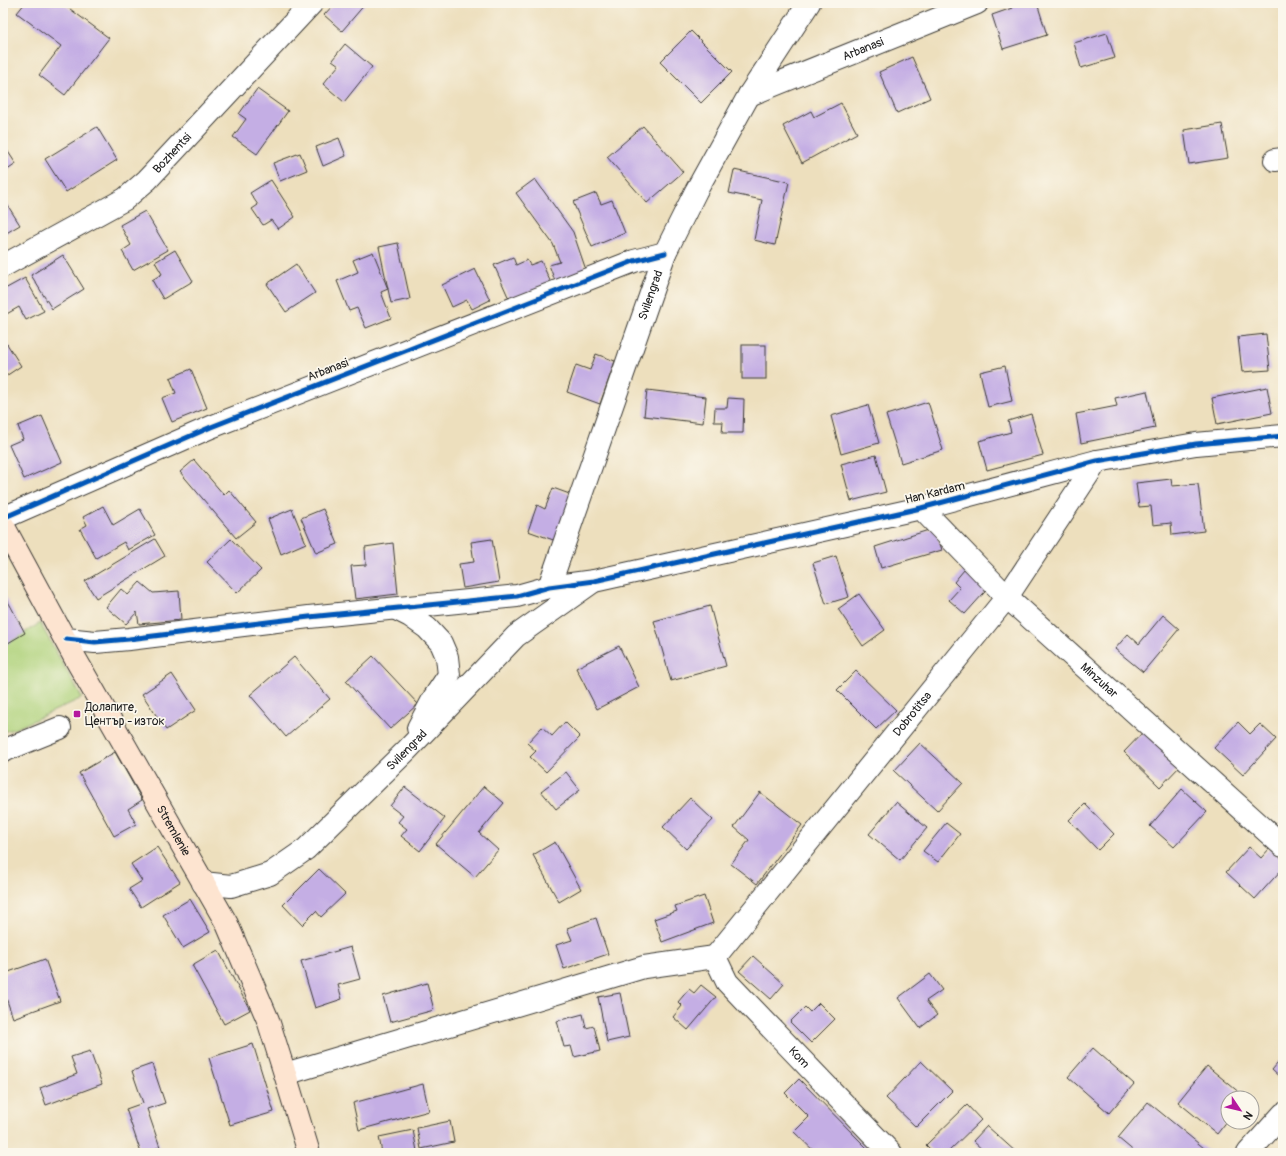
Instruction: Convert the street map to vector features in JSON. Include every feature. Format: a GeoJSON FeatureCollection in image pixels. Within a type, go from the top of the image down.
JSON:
{"type":"FeatureCollection","features":[{"type":"Feature","properties":{"kind":"street","name":"Bozhentsi"},"geometry":{"type":"LineString","coordinates":[[3,266],[125,199],[147,180],[312,3]]}},
{"type":"Feature","properties":{"kind":"street","name":"Svilengrad"},"geometry":{"type":"LineString","coordinates":[[549,587],[665,253],[696,191],[749,95],[809,3]]}},
{"type":"Feature","properties":{"kind":"street","name":"Arbanasi"},"geometry":{"type":"LineString","coordinates":[[749,95],[977,3]]}},
{"type":"Feature","properties":{"kind":"street","name":"Arbanasi"},"geometry":{"type":"LineString","coordinates":[[3,518],[211,427],[634,261],[665,253]]}},
{"type":"Feature","properties":{"kind":"street","name":"Han Kardam"},"geometry":{"type":"LineString","coordinates":[[66,640],[102,642],[204,631],[309,617],[517,596],[549,587],[594,581],[922,508],[1097,461],[1196,444],[1283,436]]}},
{"type":"Feature","properties":{"kind":"street","name":"Dobrotitsa"},"geometry":{"type":"LineString","coordinates":[[715,956],[1007,597],[1097,461]]}},
{"type":"Feature","properties":{"kind":"street","name":"Minzuhar"},"geometry":{"type":"LineString","coordinates":[[922,508],[1007,597],[1283,846]]}},
{"type":"Feature","properties":{"kind":"street","name":"Stremlenie"},"geometry":{"type":"LineString","coordinates":[[3,525],[75,658],[227,924],[268,1020],[309,1153]]}},
{"type":"Feature","properties":{"kind":"street","name":"Svilengrad"},"geometry":{"type":"LineString","coordinates":[[203,883],[231,886],[270,874],[306,850],[406,750],[516,636],[594,581]]}},
{"type":"Feature","properties":{"kind":"street"},"geometry":{"type":"LineString","coordinates":[[396,609],[410,616],[427,628],[441,643],[447,657],[449,675],[435,696],[406,750]]}},
{"type":"Feature","properties":{"kind":"street"},"geometry":{"type":"LineString","coordinates":[[3,751],[60,728]]}},
{"type":"Feature","properties":{"kind":"street"},"geometry":{"type":"LineString","coordinates":[[285,1074],[644,967],[715,956]]}},
{"type":"Feature","properties":{"kind":"street","name":"Kom"},"geometry":{"type":"LineString","coordinates":[[715,956],[727,982],[891,1153]]}},
{"type":"Feature","properties":{"kind":"street"},"geometry":{"type":"LineString","coordinates":[[1248,1153],[1283,1114]]}},
{"type":"Feature","properties":{"kind":"green space"},"geometry":{"type":"Polygon","coordinates":[[[40,623],[82,698],[17,728],[3,732],[3,646],[40,623]]]}},
{"type":"Feature","properties":{"kind":"building"},"geometry":{"type":"Polygon","coordinates":[[[25,3],[62,3],[109,38],[65,95],[39,75],[61,46],[17,13],[25,3]]]}},
{"type":"Feature","properties":{"kind":"building"},"geometry":{"type":"Polygon","coordinates":[[[335,3],[366,3],[342,31],[324,15],[335,3]]]}},
{"type":"Feature","properties":{"kind":"building"},"geometry":{"type":"Polygon","coordinates":[[[1011,3],[1037,3],[1047,35],[1003,49],[992,15],[1012,8],[1011,3]]]}},
{"type":"Feature","properties":{"kind":"building"},"geometry":{"type":"Polygon","coordinates":[[[691,31],[732,72],[701,103],[660,62],[691,31]]]}},
{"type":"Feature","properties":{"kind":"building"},"geometry":{"type":"Polygon","coordinates":[[[1107,33],[1115,58],[1081,68],[1074,43],[1107,33]]]}},
{"type":"Feature","properties":{"kind":"building"},"geometry":{"type":"Polygon","coordinates":[[[345,44],[372,67],[344,102],[323,84],[339,65],[332,60],[345,44]]]}},
{"type":"Feature","properties":{"kind":"building"},"geometry":{"type":"Polygon","coordinates":[[[912,57],[930,98],[897,113],[879,72],[912,57]]]}},
{"type":"Feature","properties":{"kind":"building"},"geometry":{"type":"Polygon","coordinates":[[[257,89],[288,111],[257,154],[233,137],[246,119],[239,114],[257,89]]]}},
{"type":"Feature","properties":{"kind":"building"},"geometry":{"type":"Polygon","coordinates":[[[841,103],[857,133],[802,163],[783,126],[811,111],[814,117],[841,103]]]}},
{"type":"Feature","properties":{"kind":"building"},"geometry":{"type":"Polygon","coordinates":[[[1222,124],[1228,158],[1189,164],[1184,130],[1222,124]]]}},
{"type":"Feature","properties":{"kind":"building"},"geometry":{"type":"Polygon","coordinates":[[[643,126],[683,172],[647,203],[607,157],[643,126]]]}},
{"type":"Feature","properties":{"kind":"building"},"geometry":{"type":"Polygon","coordinates":[[[97,127],[117,160],[66,192],[45,159],[97,127]]]}},
{"type":"Feature","properties":{"kind":"building"},"geometry":{"type":"Polygon","coordinates":[[[339,138],[346,156],[323,166],[316,147],[339,138]]]}},
{"type":"Feature","properties":{"kind":"building"},"geometry":{"type":"Polygon","coordinates":[[[3,144],[16,164],[3,173],[3,144]]]}},
{"type":"Feature","properties":{"kind":"building"},"geometry":{"type":"Polygon","coordinates":[[[300,153],[307,170],[280,181],[273,163],[300,153]]]}},
{"type":"Feature","properties":{"kind":"building"},"geometry":{"type":"Polygon","coordinates":[[[734,170],[789,182],[775,245],[754,240],[762,200],[729,193],[734,170]]]}},
{"type":"Feature","properties":{"kind":"building"},"geometry":{"type":"Polygon","coordinates":[[[535,179],[573,232],[586,270],[555,281],[549,265],[560,262],[553,244],[516,193],[535,179]]]}},
{"type":"Feature","properties":{"kind":"building"},"geometry":{"type":"Polygon","coordinates":[[[271,180],[295,217],[278,229],[271,220],[263,225],[252,209],[258,205],[250,193],[271,180]]]}},
{"type":"Feature","properties":{"kind":"building"},"geometry":{"type":"Polygon","coordinates":[[[596,193],[601,204],[612,200],[625,233],[592,247],[573,202],[596,193]]]}},
{"type":"Feature","properties":{"kind":"building"},"geometry":{"type":"Polygon","coordinates":[[[3,198],[20,225],[3,235],[3,198]]]}},
{"type":"Feature","properties":{"kind":"building"},"geometry":{"type":"Polygon","coordinates":[[[145,211],[168,250],[133,270],[122,251],[131,245],[120,225],[145,211]]]}},
{"type":"Feature","properties":{"kind":"building"},"geometry":{"type":"Polygon","coordinates":[[[398,243],[410,299],[391,303],[379,247],[398,243]]]}},
{"type":"Feature","properties":{"kind":"building"},"geometry":{"type":"Polygon","coordinates":[[[175,250],[193,281],[163,299],[152,280],[162,274],[155,262],[175,250]]]}},
{"type":"Feature","properties":{"kind":"building"},"geometry":{"type":"Polygon","coordinates":[[[373,252],[388,289],[381,292],[391,318],[366,328],[357,308],[349,311],[337,281],[358,272],[353,260],[373,252]]]}},
{"type":"Feature","properties":{"kind":"building"},"geometry":{"type":"Polygon","coordinates":[[[63,255],[84,289],[52,309],[31,275],[63,255]]]}},
{"type":"Feature","properties":{"kind":"building"},"geometry":{"type":"Polygon","coordinates":[[[513,257],[516,265],[527,260],[530,265],[541,261],[551,283],[510,301],[494,265],[513,257]]]}},
{"type":"Feature","properties":{"kind":"building"},"geometry":{"type":"Polygon","coordinates":[[[296,264],[315,293],[286,312],[267,284],[296,264]]]}},
{"type":"Feature","properties":{"kind":"building"},"geometry":{"type":"Polygon","coordinates":[[[475,269],[490,300],[472,309],[467,300],[452,307],[442,285],[475,269]]]}},
{"type":"Feature","properties":{"kind":"building"},"geometry":{"type":"Polygon","coordinates":[[[25,278],[44,311],[26,320],[19,307],[3,316],[3,290],[25,278]]]}},
{"type":"Feature","properties":{"kind":"building"},"geometry":{"type":"Polygon","coordinates":[[[1266,334],[1270,370],[1242,372],[1238,337],[1266,334]]]}},
{"type":"Feature","properties":{"kind":"building"},"geometry":{"type":"Polygon","coordinates":[[[7,344],[21,366],[3,378],[3,346],[7,344]]]}},
{"type":"Feature","properties":{"kind":"building"},"geometry":{"type":"Polygon","coordinates":[[[742,345],[766,345],[766,379],[742,379],[742,345]]]}},
{"type":"Feature","properties":{"kind":"building"},"geometry":{"type":"Polygon","coordinates":[[[596,354],[615,361],[600,404],[567,392],[576,365],[590,370],[596,354]]]}},
{"type":"Feature","properties":{"kind":"building"},"geometry":{"type":"Polygon","coordinates":[[[1005,366],[1012,401],[988,407],[980,372],[1005,366]]]}},
{"type":"Feature","properties":{"kind":"building"},"geometry":{"type":"Polygon","coordinates":[[[191,369],[207,408],[172,422],[162,398],[176,393],[170,378],[191,369]]]}},
{"type":"Feature","properties":{"kind":"building"},"geometry":{"type":"Polygon","coordinates":[[[1267,387],[1272,413],[1217,424],[1212,398],[1267,387]]]}},
{"type":"Feature","properties":{"kind":"building"},"geometry":{"type":"Polygon","coordinates":[[[647,390],[706,397],[703,423],[644,416],[647,390]]]}},
{"type":"Feature","properties":{"kind":"building"},"geometry":{"type":"Polygon","coordinates":[[[1147,391],[1155,428],[1081,443],[1076,414],[1117,406],[1115,398],[1147,391]]]}},
{"type":"Feature","properties":{"kind":"building"},"geometry":{"type":"Polygon","coordinates":[[[728,398],[744,399],[743,433],[722,433],[723,422],[714,422],[715,408],[727,408],[728,398]]]}},
{"type":"Feature","properties":{"kind":"building"},"geometry":{"type":"Polygon","coordinates":[[[928,402],[943,450],[901,463],[886,415],[928,402]]]}},
{"type":"Feature","properties":{"kind":"building"},"geometry":{"type":"Polygon","coordinates":[[[868,405],[879,443],[841,454],[831,416],[868,405]]]}},
{"type":"Feature","properties":{"kind":"building"},"geometry":{"type":"Polygon","coordinates":[[[1031,414],[1043,455],[987,470],[979,441],[1011,432],[1008,421],[1031,414]]]}},
{"type":"Feature","properties":{"kind":"building"},"geometry":{"type":"Polygon","coordinates":[[[42,416],[62,462],[24,479],[9,445],[23,439],[18,426],[42,416]]]}},
{"type":"Feature","properties":{"kind":"building"},"geometry":{"type":"Polygon","coordinates":[[[876,455],[886,492],[851,501],[841,464],[876,455]]]}},
{"type":"Feature","properties":{"kind":"building"},"geometry":{"type":"Polygon","coordinates":[[[194,460],[224,495],[229,490],[256,522],[236,538],[180,472],[194,460]]]}},
{"type":"Feature","properties":{"kind":"building"},"geometry":{"type":"Polygon","coordinates":[[[1171,479],[1172,486],[1198,484],[1204,531],[1172,535],[1171,523],[1153,525],[1151,506],[1139,507],[1136,483],[1171,479]]]}},
{"type":"Feature","properties":{"kind":"building"},"geometry":{"type":"Polygon","coordinates":[[[553,488],[575,496],[559,542],[528,531],[537,505],[545,509],[553,488]]]}},
{"type":"Feature","properties":{"kind":"building"},"geometry":{"type":"Polygon","coordinates":[[[103,506],[113,525],[140,509],[155,535],[128,550],[124,542],[96,558],[80,529],[87,525],[83,517],[103,506]]]}},
{"type":"Feature","properties":{"kind":"building"},"geometry":{"type":"Polygon","coordinates":[[[292,509],[306,543],[281,554],[268,519],[292,509]]]}},
{"type":"Feature","properties":{"kind":"building"},"geometry":{"type":"Polygon","coordinates":[[[323,509],[338,544],[316,553],[301,518],[323,509]]]}},
{"type":"Feature","properties":{"kind":"building"},"geometry":{"type":"Polygon","coordinates":[[[935,528],[942,550],[881,568],[875,547],[935,528]]]}},
{"type":"Feature","properties":{"kind":"building"},"geometry":{"type":"Polygon","coordinates":[[[155,539],[165,556],[96,598],[85,581],[155,539]]]}},
{"type":"Feature","properties":{"kind":"building"},"geometry":{"type":"Polygon","coordinates":[[[231,539],[261,570],[237,593],[207,562],[231,539]]]}},
{"type":"Feature","properties":{"kind":"building"},"geometry":{"type":"Polygon","coordinates":[[[492,539],[499,582],[463,588],[459,564],[474,562],[471,542],[492,539]]]}},
{"type":"Feature","properties":{"kind":"building"},"geometry":{"type":"Polygon","coordinates":[[[393,543],[398,594],[355,599],[351,566],[366,565],[365,547],[393,543]]]}},
{"type":"Feature","properties":{"kind":"building"},"geometry":{"type":"Polygon","coordinates":[[[836,556],[849,597],[826,604],[813,563],[836,556]]]}},
{"type":"Feature","properties":{"kind":"building"},"geometry":{"type":"Polygon","coordinates":[[[969,564],[992,584],[965,614],[949,600],[960,588],[954,582],[969,564]]]}},
{"type":"Feature","properties":{"kind":"building"},"geometry":{"type":"Polygon","coordinates":[[[140,582],[153,593],[179,591],[181,620],[139,624],[137,612],[126,624],[106,607],[121,589],[128,595],[140,582]]]}},
{"type":"Feature","properties":{"kind":"building"},"geometry":{"type":"Polygon","coordinates":[[[3,592],[25,633],[3,646],[3,592]]]}},
{"type":"Feature","properties":{"kind":"building"},"geometry":{"type":"Polygon","coordinates":[[[859,594],[885,630],[863,646],[838,609],[859,594]]]}},
{"type":"Feature","properties":{"kind":"building"},"geometry":{"type":"Polygon","coordinates":[[[710,606],[726,666],[671,681],[654,621],[710,606]]]}},
{"type":"Feature","properties":{"kind":"building"},"geometry":{"type":"Polygon","coordinates":[[[1163,615],[1179,629],[1143,672],[1115,649],[1128,634],[1139,644],[1163,615]]]}},
{"type":"Feature","properties":{"kind":"building"},"geometry":{"type":"Polygon","coordinates":[[[619,646],[639,687],[597,709],[576,668],[619,646]]]}},
{"type":"Feature","properties":{"kind":"building"},"geometry":{"type":"Polygon","coordinates":[[[373,656],[418,704],[390,729],[346,681],[373,656]]]}},
{"type":"Feature","properties":{"kind":"building"},"geometry":{"type":"Polygon","coordinates":[[[294,657],[330,699],[286,737],[250,695],[294,657]]]}},
{"type":"Feature","properties":{"kind":"building"},"geometry":{"type":"Polygon","coordinates":[[[856,671],[896,710],[876,729],[837,690],[856,671]]]}},
{"type":"Feature","properties":{"kind":"building"},"geometry":{"type":"Polygon","coordinates":[[[172,674],[196,710],[166,730],[142,694],[172,674]]]}},
{"type":"Feature","properties":{"kind":"building"},"geometry":{"type":"Polygon","coordinates":[[[565,722],[580,737],[546,772],[530,757],[536,751],[527,743],[542,727],[552,736],[565,722]]]}},
{"type":"Feature","properties":{"kind":"building"},"geometry":{"type":"Polygon","coordinates":[[[1238,722],[1250,734],[1260,724],[1276,739],[1243,775],[1214,748],[1238,722]]]}},
{"type":"Feature","properties":{"kind":"building"},"geometry":{"type":"Polygon","coordinates":[[[1146,729],[1182,764],[1160,787],[1124,752],[1146,729]]]}},
{"type":"Feature","properties":{"kind":"building"},"geometry":{"type":"Polygon","coordinates":[[[920,743],[963,783],[937,811],[894,771],[920,743]]]}},
{"type":"Feature","properties":{"kind":"building"},"geometry":{"type":"Polygon","coordinates":[[[115,752],[142,800],[128,809],[136,824],[114,836],[79,773],[115,752]]]}},
{"type":"Feature","properties":{"kind":"building"},"geometry":{"type":"Polygon","coordinates":[[[566,772],[580,790],[556,809],[541,791],[566,772]]]}},
{"type":"Feature","properties":{"kind":"building"},"geometry":{"type":"Polygon","coordinates":[[[484,786],[504,803],[479,833],[498,850],[475,877],[436,844],[484,786]]]}},
{"type":"Feature","properties":{"kind":"building"},"geometry":{"type":"Polygon","coordinates":[[[405,787],[445,818],[420,851],[401,836],[407,829],[398,822],[403,816],[390,806],[405,787]]]}},
{"type":"Feature","properties":{"kind":"building"},"geometry":{"type":"Polygon","coordinates":[[[1182,789],[1207,812],[1174,847],[1150,826],[1182,789]]]}},
{"type":"Feature","properties":{"kind":"building"},"geometry":{"type":"Polygon","coordinates":[[[760,792],[802,825],[757,884],[731,864],[749,840],[734,827],[760,792]]]}},
{"type":"Feature","properties":{"kind":"building"},"geometry":{"type":"Polygon","coordinates":[[[690,798],[713,820],[686,849],[663,827],[690,798]]]}},
{"type":"Feature","properties":{"kind":"building"},"geometry":{"type":"Polygon","coordinates":[[[896,802],[927,828],[900,860],[869,834],[896,802]]]}},
{"type":"Feature","properties":{"kind":"building"},"geometry":{"type":"Polygon","coordinates":[[[1085,804],[1114,834],[1098,850],[1069,820],[1085,804]]]}},
{"type":"Feature","properties":{"kind":"building"},"geometry":{"type":"Polygon","coordinates":[[[946,823],[960,834],[938,862],[923,851],[946,823]]]}},
{"type":"Feature","properties":{"kind":"building"},"geometry":{"type":"Polygon","coordinates":[[[555,842],[581,889],[559,902],[533,855],[555,842]]]}},
{"type":"Feature","properties":{"kind":"building"},"geometry":{"type":"Polygon","coordinates":[[[157,847],[180,882],[141,907],[129,889],[142,881],[131,864],[157,847]]]}},
{"type":"Feature","properties":{"kind":"building"},"geometry":{"type":"Polygon","coordinates":[[[1249,847],[1261,858],[1270,848],[1283,859],[1283,868],[1255,899],[1226,872],[1249,847]]]}},
{"type":"Feature","properties":{"kind":"building"},"geometry":{"type":"Polygon","coordinates":[[[319,869],[345,894],[321,917],[316,911],[302,925],[283,905],[319,869]]]}},
{"type":"Feature","properties":{"kind":"building"},"geometry":{"type":"Polygon","coordinates":[[[704,896],[713,923],[662,942],[654,919],[677,911],[675,906],[704,896]]]}},
{"type":"Feature","properties":{"kind":"building"},"geometry":{"type":"Polygon","coordinates":[[[190,899],[210,932],[183,948],[163,915],[190,899]]]}},
{"type":"Feature","properties":{"kind":"building"},"geometry":{"type":"Polygon","coordinates":[[[596,918],[608,954],[564,969],[556,945],[572,940],[567,928],[596,918]]]}},
{"type":"Feature","properties":{"kind":"building"},"geometry":{"type":"Polygon","coordinates":[[[351,947],[360,979],[338,985],[342,999],[315,1008],[301,961],[351,947]]]}},
{"type":"Feature","properties":{"kind":"building"},"geometry":{"type":"Polygon","coordinates":[[[218,950],[250,1010],[224,1024],[192,965],[218,950]]]}},
{"type":"Feature","properties":{"kind":"building"},"geometry":{"type":"Polygon","coordinates":[[[753,956],[784,984],[771,999],[739,971],[753,956]]]}},
{"type":"Feature","properties":{"kind":"building"},"geometry":{"type":"Polygon","coordinates":[[[45,959],[60,1001],[13,1018],[3,989],[3,974],[45,959]]]}},
{"type":"Feature","properties":{"kind":"building"},"geometry":{"type":"Polygon","coordinates":[[[930,974],[942,990],[926,1001],[937,1015],[920,1028],[898,998],[930,974]]]}},
{"type":"Feature","properties":{"kind":"building"},"geometry":{"type":"Polygon","coordinates":[[[427,983],[434,1010],[390,1022],[383,996],[427,983]]]}},
{"type":"Feature","properties":{"kind":"building"},"geometry":{"type":"Polygon","coordinates":[[[701,985],[716,997],[688,1030],[673,1017],[682,1006],[678,1002],[689,989],[694,993],[701,985]]]}},
{"type":"Feature","properties":{"kind":"building"},"geometry":{"type":"Polygon","coordinates":[[[620,993],[629,1037],[607,1042],[598,997],[620,993]]]}},
{"type":"Feature","properties":{"kind":"building"},"geometry":{"type":"Polygon","coordinates":[[[819,1003],[835,1019],[811,1043],[790,1022],[805,1007],[810,1012],[819,1003]]]}},
{"type":"Feature","properties":{"kind":"building"},"geometry":{"type":"Polygon","coordinates":[[[583,1014],[586,1028],[594,1026],[600,1051],[574,1057],[571,1046],[564,1047],[557,1021],[583,1014]]]}},
{"type":"Feature","properties":{"kind":"building"},"geometry":{"type":"Polygon","coordinates":[[[253,1044],[274,1112],[230,1125],[209,1058],[253,1044]]]}},
{"type":"Feature","properties":{"kind":"building"},"geometry":{"type":"Polygon","coordinates":[[[1093,1048],[1134,1084],[1109,1113],[1068,1077],[1093,1048]]]}},
{"type":"Feature","properties":{"kind":"building"},"geometry":{"type":"Polygon","coordinates":[[[90,1051],[102,1084],[46,1105],[40,1088],[77,1074],[71,1057],[90,1051]]]}},
{"type":"Feature","properties":{"kind":"building"},"geometry":{"type":"Polygon","coordinates":[[[1283,1057],[1283,1080],[1272,1070],[1283,1057]]]}},
{"type":"Feature","properties":{"kind":"building"},"geometry":{"type":"Polygon","coordinates":[[[921,1061],[952,1091],[916,1127],[886,1098],[921,1061]]]}},
{"type":"Feature","properties":{"kind":"building"},"geometry":{"type":"Polygon","coordinates":[[[152,1064],[165,1103],[147,1109],[160,1147],[141,1153],[126,1109],[143,1103],[132,1071],[152,1064]]]}},
{"type":"Feature","properties":{"kind":"building"},"geometry":{"type":"Polygon","coordinates":[[[1207,1066],[1236,1090],[1220,1090],[1220,1130],[1217,1134],[1178,1102],[1207,1066]]]}},
{"type":"Feature","properties":{"kind":"building"},"geometry":{"type":"Polygon","coordinates":[[[799,1079],[872,1153],[816,1153],[794,1132],[809,1117],[785,1093],[799,1079]]]}},
{"type":"Feature","properties":{"kind":"building"},"geometry":{"type":"Polygon","coordinates":[[[423,1084],[429,1111],[359,1130],[353,1103],[423,1084]]]}},
{"type":"Feature","properties":{"kind":"building"},"geometry":{"type":"Polygon","coordinates":[[[1148,1102],[1210,1153],[1136,1153],[1118,1138],[1148,1102]]]}},
{"type":"Feature","properties":{"kind":"building"},"geometry":{"type":"Polygon","coordinates":[[[967,1105],[981,1120],[947,1153],[934,1153],[926,1145],[967,1105]]]}},
{"type":"Feature","properties":{"kind":"building"},"geometry":{"type":"Polygon","coordinates":[[[450,1121],[454,1142],[421,1149],[417,1128],[450,1121]]]}},
{"type":"Feature","properties":{"kind":"building"},"geometry":{"type":"Polygon","coordinates":[[[987,1126],[1017,1153],[986,1153],[973,1141],[987,1126]]]}},
{"type":"Feature","properties":{"kind":"building"},"geometry":{"type":"Polygon","coordinates":[[[413,1130],[417,1151],[407,1153],[382,1153],[379,1137],[413,1130]]]}},
{"type":"Feature","properties":{"kind":"cycle path"},"geometry":{"type":"LineString","coordinates":[[3,518],[211,427],[634,261],[665,253]]}},
{"type":"Feature","properties":{"kind":"cycle path"},"geometry":{"type":"LineString","coordinates":[[66,639],[95,642],[129,639],[309,617],[517,596],[549,587],[594,581],[921,508],[1097,461],[1196,444],[1283,436]]}},
{"type":"Feature","properties":{"kind":"place","name":"Долапите, Център - изток"},"geometry":{"type":"Point","coordinates":[77,714]}}]}
